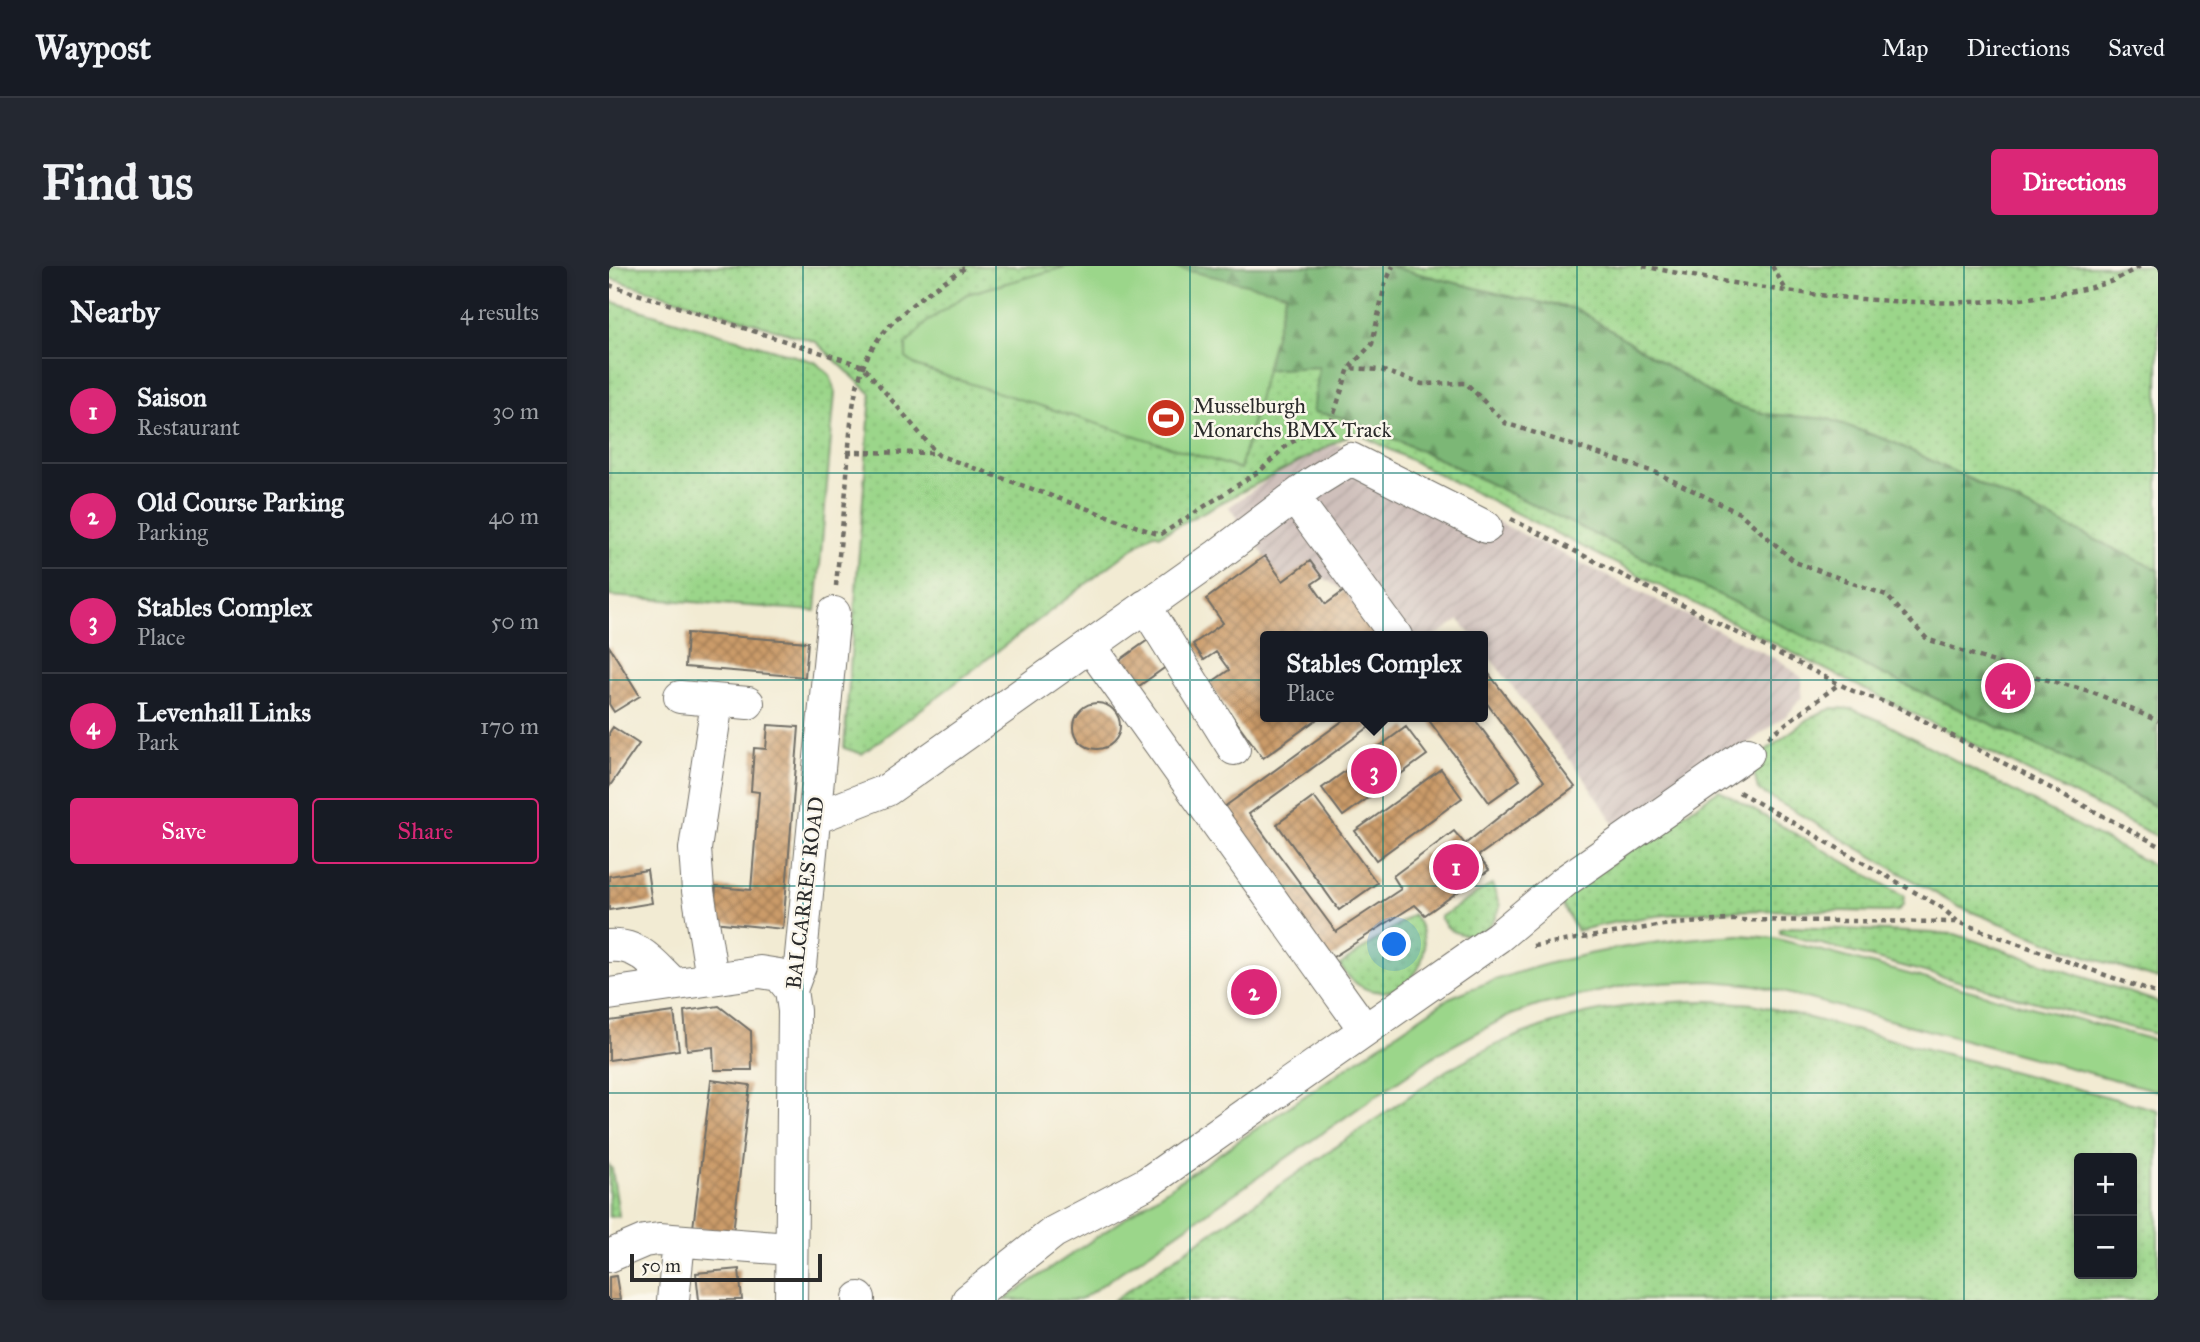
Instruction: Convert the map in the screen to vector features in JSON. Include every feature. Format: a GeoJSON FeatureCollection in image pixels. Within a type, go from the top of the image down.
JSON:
{"type":"FeatureCollection","features":[{"type":"Feature","properties":{"kind":"street"},"geometry":{"type":"LineString","coordinates":[[815,818],[878,796],[1294,497],[1351,459],[1494,521]]}},
{"type":"Feature","properties":{"kind":"street"},"geometry":{"type":"LineString","coordinates":[[1294,497],[1392,631]]}},
{"type":"Feature","properties":{"kind":"street"},"geometry":{"type":"LineString","coordinates":[[1145,606],[1234,749]]}},
{"type":"Feature","properties":{"kind":"street","name":"BALCARRES ROAD"},"geometry":{"type":"LineString","coordinates":[[791,1300],[794,1011],[791,990],[800,967],[834,613]]}},
{"type":"Feature","properties":{"kind":"street"},"geometry":{"type":"LineString","coordinates":[[1090,646],[1365,1030]]}},
{"type":"Feature","properties":{"kind":"street"},"geometry":{"type":"LineString","coordinates":[[680,697],[748,703]]}},
{"type":"Feature","properties":{"kind":"street"},"geometry":{"type":"LineString","coordinates":[[712,978],[698,891],[695,849],[717,702]]}},
{"type":"Feature","properties":{"kind":"street"},"geometry":{"type":"LineString","coordinates":[[968,1300],[1054,1232],[1147,1183],[1498,937],[1565,881],[1748,753]]}},
{"type":"Feature","properties":{"kind":"street"},"geometry":{"type":"LineString","coordinates":[[609,946],[623,945],[638,950],[674,984]]}},
{"type":"Feature","properties":{"kind":"street"},"geometry":{"type":"LineString","coordinates":[[609,994],[760,972],[779,975],[791,990]]}},
{"type":"Feature","properties":{"kind":"street"},"geometry":{"type":"LineString","coordinates":[[609,1256],[644,1241],[790,1249]]}},
{"type":"Feature","properties":{"kind":"street"},"geometry":{"type":"LineString","coordinates":[[673,1300],[679,1241]]}},
{"type":"Feature","properties":{"kind":"path"},"geometry":{"type":"LineString","coordinates":[[834,613],[847,473],[847,440],[863,366],[883,332],[937,286],[968,266]]}},
{"type":"Feature","properties":{"kind":"path"},"geometry":{"type":"LineString","coordinates":[[1328,432],[1349,368],[1372,344],[1385,284],[1393,266]]}},
{"type":"Feature","properties":{"kind":"path"},"geometry":{"type":"LineString","coordinates":[[1643,266],[1737,286],[1895,301],[2012,299],[2109,282],[2141,266]]}},
{"type":"Feature","properties":{"kind":"path"},"geometry":{"type":"LineString","coordinates":[[1772,266],[1787,291]]}},
{"type":"Feature","properties":{"kind":"path"},"geometry":{"type":"LineString","coordinates":[[609,285],[863,366],[935,453]]}},
{"type":"Feature","properties":{"kind":"path"},"geometry":{"type":"LineString","coordinates":[[1349,368],[1381,370],[1422,384],[1466,383],[1505,424],[1657,473],[1741,514],[1795,562],[1886,595],[1927,639],[2040,678],[2093,692],[2158,720]]}},
{"type":"Feature","properties":{"kind":"path"},"geometry":{"type":"LineString","coordinates":[[847,452],[935,453],[1160,535],[1261,470],[1287,445],[1310,432],[1343,434]]}},
{"type":"Feature","properties":{"kind":"path"},"geometry":{"type":"LineString","coordinates":[[1494,521],[1840,684],[1896,706],[2158,845]]}},
{"type":"Feature","properties":{"kind":"path"},"geometry":{"type":"LineString","coordinates":[[1748,753],[1822,694],[1840,684]]}},
{"type":"Feature","properties":{"kind":"path"},"geometry":{"type":"LineString","coordinates":[[1714,777],[1941,907],[1958,922]]}},
{"type":"Feature","properties":{"kind":"path"},"geometry":{"type":"LineString","coordinates":[[1527,948],[1663,925],[1729,920],[1958,922],[2158,994]]}},
{"type":"Feature","properties":{"kind":"shaded area"},"geometry":{"type":"Polygon","coordinates":[[[1324,444],[1342,445],[1782,662],[1802,678],[1802,697],[1788,714],[1689,786],[1633,820],[1615,825],[1586,781],[1488,655],[1488,631],[1468,631],[1459,620],[1442,631],[1373,631],[1344,591],[1322,577],[1310,561],[1283,581],[1229,507],[1314,447],[1324,444]]]}},
{"type":"Feature","properties":{"kind":"green space"},"geometry":{"type":"Polygon","coordinates":[[[609,266],[2158,266],[2158,837],[1355,432],[1160,535],[1153,533],[862,754],[844,748],[871,394],[816,342],[609,278],[609,266]]]}},
{"type":"Feature","properties":{"kind":"green space","name":"Musselburgh Monarchs BMX Track"},"geometry":{"type":"Polygon","coordinates":[[[1068,266],[1167,266],[1286,293],[1240,469],[918,367],[906,358],[906,344],[927,322],[967,294],[1068,266]]]}},
{"type":"Feature","properties":{"kind":"green space"},"geometry":{"type":"Polygon","coordinates":[[[1130,266],[1388,266],[1516,298],[1577,309],[1725,402],[1766,414],[1829,419],[1895,443],[2158,570],[2158,808],[2071,761],[1882,674],[1433,456],[1345,418],[1313,412],[1319,367],[1259,370],[1247,284],[1202,281],[1130,266]]]}},
{"type":"Feature","properties":{"kind":"green space"},"geometry":{"type":"Polygon","coordinates":[[[609,301],[815,362],[830,375],[835,392],[816,611],[609,596],[609,301]]]}},
{"type":"Feature","properties":{"kind":"green space"},"geometry":{"type":"Polygon","coordinates":[[[1833,708],[1852,709],[1881,721],[2158,868],[2158,979],[2085,956],[1959,907],[1758,790],[1753,768],[1755,758],[1813,716],[1833,708]]]}},
{"type":"Feature","properties":{"kind":"green space"},"geometry":{"type":"Polygon","coordinates":[[[1719,790],[1904,896],[1903,905],[1898,911],[1888,912],[1771,910],[1653,916],[1577,931],[1559,899],[1719,790]]]}},
{"type":"Feature","properties":{"kind":"green space"},"geometry":{"type":"Polygon","coordinates":[[[1492,884],[1500,906],[1490,925],[1482,931],[1464,935],[1455,932],[1440,917],[1492,884]]]}},
{"type":"Feature","properties":{"kind":"green space"},"geometry":{"type":"Polygon","coordinates":[[[1413,914],[1423,934],[1424,953],[1417,970],[1406,983],[1391,991],[1373,991],[1356,983],[1340,965],[1413,914]]]}},
{"type":"Feature","properties":{"kind":"green space"},"geometry":{"type":"Polygon","coordinates":[[[1792,927],[1955,934],[2158,1002],[2158,1035],[1780,933],[1780,929],[1792,927]]]}},
{"type":"Feature","properties":{"kind":"green space"},"geometry":{"type":"Polygon","coordinates":[[[1740,935],[1774,938],[2158,1041],[2158,1091],[1756,985],[1711,981],[1632,984],[1540,1005],[1508,1016],[1437,1054],[1080,1300],[1004,1300],[1449,998],[1519,972],[1591,953],[1665,941],[1740,935]]]}},
{"type":"Feature","properties":{"kind":"green space"},"geometry":{"type":"Polygon","coordinates":[[[1711,1001],[1753,1004],[2158,1110],[2158,1300],[1114,1300],[1447,1070],[1511,1038],[1543,1026],[1606,1010],[1711,1001]]]}},
{"type":"Feature","properties":{"kind":"green space"},"geometry":{"type":"Polygon","coordinates":[[[609,1165],[612,1169],[619,1216],[609,1217],[609,1165]]]}},
{"type":"Feature","properties":{"kind":"building"},"geometry":{"type":"Polygon","coordinates":[[[1265,556],[1283,581],[1310,561],[1322,577],[1312,584],[1326,604],[1344,591],[1373,631],[1260,631],[1260,722],[1313,722],[1263,758],[1209,684],[1229,670],[1216,652],[1204,660],[1193,644],[1223,623],[1206,599],[1265,556]]]}},
{"type":"Feature","properties":{"kind":"building"},"geometry":{"type":"Polygon","coordinates":[[[687,633],[808,642],[805,677],[685,667],[687,633]]]}},
{"type":"Feature","properties":{"kind":"building"},"geometry":{"type":"Polygon","coordinates":[[[1148,640],[1167,666],[1132,691],[1113,665],[1148,640]]]}},
{"type":"Feature","properties":{"kind":"building"},"geometry":{"type":"Polygon","coordinates":[[[609,646],[640,696],[614,712],[609,704],[609,646]]]}},
{"type":"Feature","properties":{"kind":"building"},"geometry":{"type":"Polygon","coordinates":[[[1488,673],[1575,787],[1478,856],[1489,870],[1425,915],[1415,905],[1330,959],[1220,810],[1341,722],[1376,722],[1249,814],[1336,932],[1401,889],[1393,876],[1454,831],[1465,844],[1544,781],[1488,705],[1488,673]]]}},
{"type":"Feature","properties":{"kind":"building"},"geometry":{"type":"Polygon","coordinates":[[[1097,703],[1114,709],[1120,726],[1114,743],[1097,749],[1080,743],[1074,726],[1080,709],[1097,703]]]}},
{"type":"Feature","properties":{"kind":"building"},"geometry":{"type":"Polygon","coordinates":[[[1430,722],[1477,722],[1520,780],[1489,802],[1430,722]]]}},
{"type":"Feature","properties":{"kind":"building"},"geometry":{"type":"Polygon","coordinates":[[[768,725],[799,727],[783,929],[713,922],[716,887],[751,890],[759,792],[751,791],[754,748],[766,749],[768,725]]]}},
{"type":"Feature","properties":{"kind":"building"},"geometry":{"type":"Polygon","coordinates":[[[613,727],[639,744],[609,787],[609,733],[613,727]]]}},
{"type":"Feature","properties":{"kind":"building"},"geometry":{"type":"Polygon","coordinates":[[[1406,727],[1427,755],[1343,816],[1322,788],[1406,727]]]}},
{"type":"Feature","properties":{"kind":"building"},"geometry":{"type":"Polygon","coordinates":[[[1441,769],[1462,798],[1376,860],[1355,831],[1441,769]]]}},
{"type":"Feature","properties":{"kind":"building"},"geometry":{"type":"Polygon","coordinates":[[[1314,797],[1377,883],[1339,910],[1277,824],[1314,797]]]}},
{"type":"Feature","properties":{"kind":"building"},"geometry":{"type":"Polygon","coordinates":[[[647,870],[652,903],[609,910],[609,876],[647,870]]]}},
{"type":"Feature","properties":{"kind":"building"},"geometry":{"type":"Polygon","coordinates":[[[719,1006],[751,1031],[752,1070],[714,1070],[713,1047],[687,1050],[684,1011],[719,1006]]]}},
{"type":"Feature","properties":{"kind":"building"},"geometry":{"type":"Polygon","coordinates":[[[674,1012],[679,1050],[609,1060],[609,1021],[674,1012]]]}},
{"type":"Feature","properties":{"kind":"building"},"geometry":{"type":"Polygon","coordinates":[[[711,1080],[750,1085],[733,1233],[693,1228],[711,1080]]]}},
{"type":"Feature","properties":{"kind":"building"},"geometry":{"type":"Polygon","coordinates":[[[739,1269],[742,1300],[699,1300],[696,1273],[739,1269]]]}},
{"type":"Feature","properties":{"kind":"building"},"geometry":{"type":"Polygon","coordinates":[[[616,1276],[620,1300],[609,1300],[609,1277],[616,1276]]]}},
{"type":"Feature","properties":{"kind":"place","name":"Musselburgh Monarchs BMX Track"},"geometry":{"type":"Point","coordinates":[1166,418]}},
{"type":"Feature","properties":{"kind":"place","name":"Levenhall Links"},"geometry":{"type":"Point","coordinates":[2008,686]}},
{"type":"Feature","properties":{"kind":"place","name":"Stables Complex"},"geometry":{"type":"Point","coordinates":[1374,771]}},
{"type":"Feature","properties":{"kind":"place","name":"Saison"},"geometry":{"type":"Point","coordinates":[1456,867]}},
{"type":"Feature","properties":{"kind":"place","name":"Old Course Parking"},"geometry":{"type":"Point","coordinates":[1254,992]}}]}
